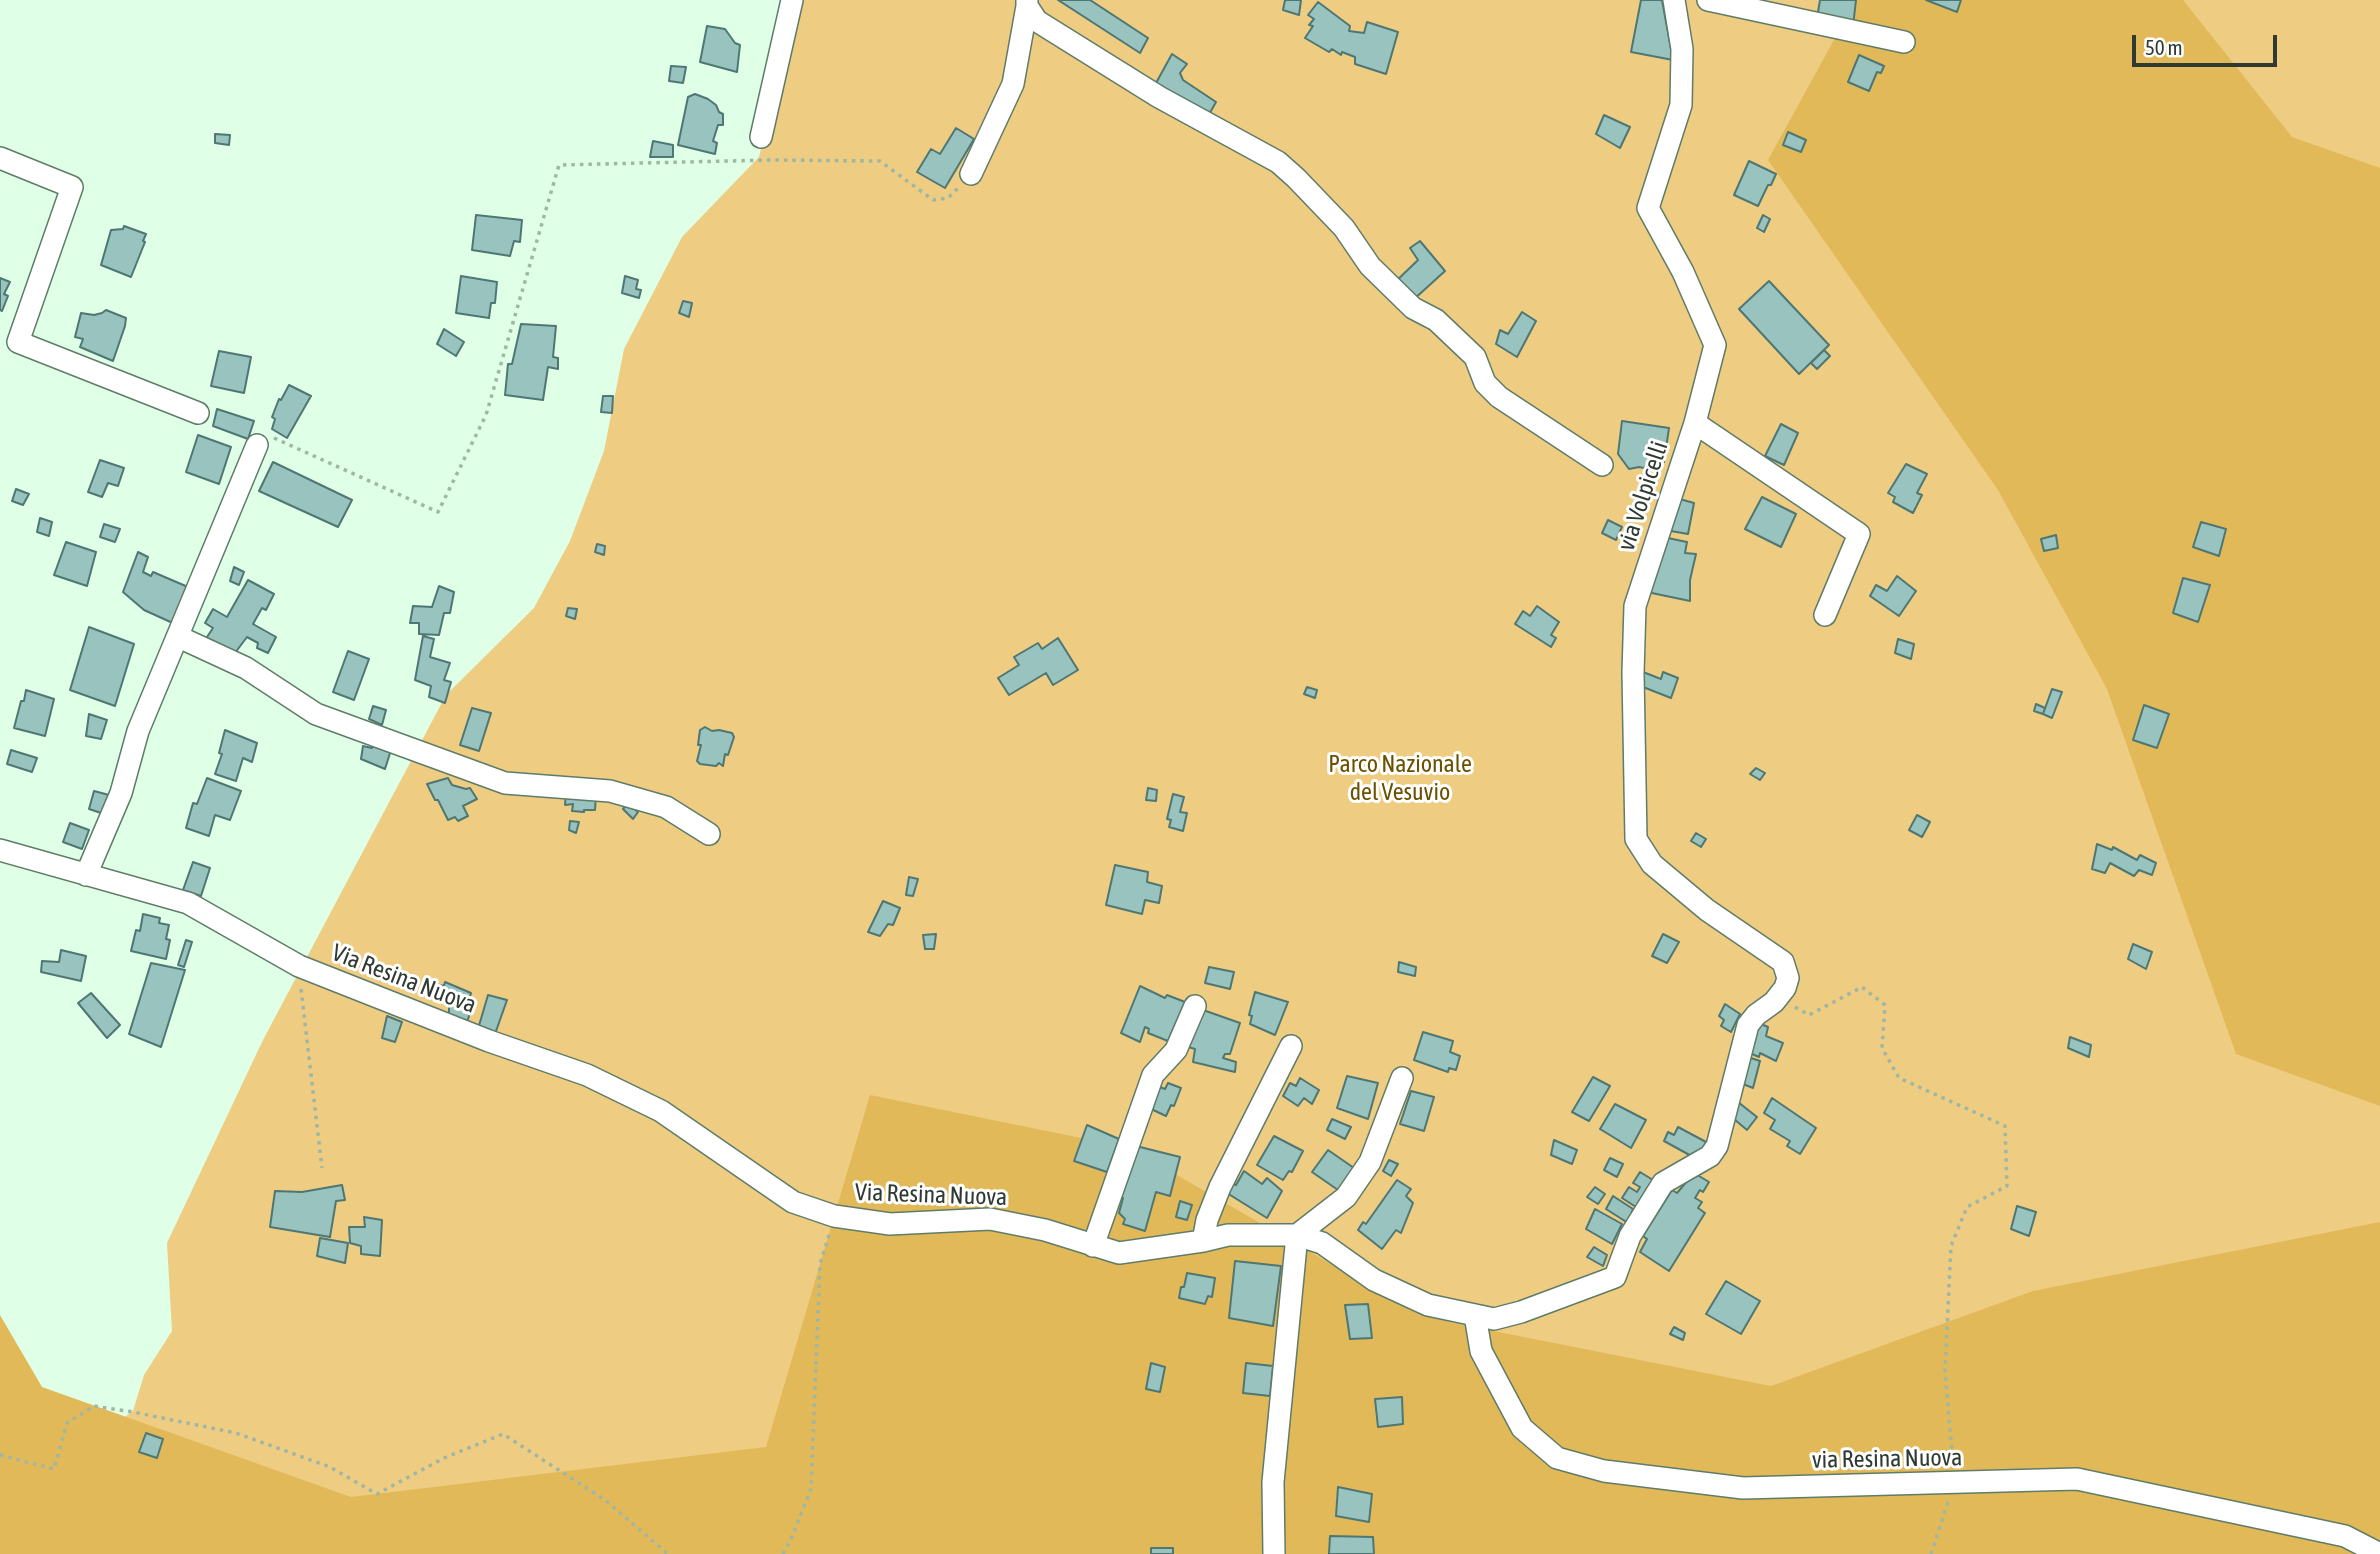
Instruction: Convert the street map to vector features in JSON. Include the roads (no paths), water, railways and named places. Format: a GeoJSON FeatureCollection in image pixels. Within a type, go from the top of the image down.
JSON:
{"type":"FeatureCollection","features":[{"type":"Feature","properties":{"kind":"street"},"geometry":{"type":"LineString","coordinates":[[761,137],[792,0]]}},
{"type":"Feature","properties":{"kind":"street","name":"via Volpicelli"},"geometry":{"type":"LineString","coordinates":[[1674,0],[1682,49],[1681,105],[1648,208],[1683,272],[1715,345],[1695,423],[1635,606],[1633,673],[1636,839],[1653,864],[1698,902],[1783,962],[1788,978],[1778,997]]}},
{"type":"Feature","properties":{"kind":"street"},"geometry":{"type":"LineString","coordinates":[[1708,0],[1904,42]]}},
{"type":"Feature","properties":{"kind":"street"},"geometry":{"type":"LineString","coordinates":[[971,174],[1013,84],[1030,9],[1160,97],[1278,162],[1344,228],[1370,267],[1413,308],[1436,320],[1475,357],[1485,383],[1499,397],[1602,465]]}},
{"type":"Feature","properties":{"kind":"street"},"geometry":{"type":"LineString","coordinates":[[0,158],[72,187],[18,342],[198,413]]}},
{"type":"Feature","properties":{"kind":"street"},"geometry":{"type":"LineString","coordinates":[[1695,423],[1859,534],[1825,615]]}},
{"type":"Feature","properties":{"kind":"street"},"geometry":{"type":"LineString","coordinates":[[86,875],[121,793],[138,731],[257,444]]}},
{"type":"Feature","properties":{"kind":"street"},"geometry":{"type":"LineString","coordinates":[[179,637],[246,668],[316,714],[505,783],[610,791],[666,807],[709,834]]}},
{"type":"Feature","properties":{"kind":"street","name":"Via Resina Nuova"},"geometry":{"type":"LineString","coordinates":[[0,850],[188,903],[299,966],[489,1041],[587,1075],[662,1111],[793,1202],[834,1216],[890,1224],[990,1219],[1045,1230],[1119,1253],[1228,1235],[1297,1235],[1322,1243],[1374,1280],[1429,1305],[1494,1319],[1521,1312],[1615,1277],[1630,1236],[1663,1182],[1710,1156],[1717,1146],[1748,1025],[1778,997]]}},
{"type":"Feature","properties":{"kind":"street"},"geometry":{"type":"LineString","coordinates":[[1093,1246],[1153,1075],[1176,1051],[1195,1006]]}},
{"type":"Feature","properties":{"kind":"street"},"geometry":{"type":"LineString","coordinates":[[1203,1241],[1207,1220],[1220,1187],[1291,1046]]}},
{"type":"Feature","properties":{"kind":"street"},"geometry":{"type":"LineString","coordinates":[[1274,1554],[1273,1482],[1297,1235],[1346,1197],[1370,1162],[1402,1079]]}},
{"type":"Feature","properties":{"kind":"street","name":"via Resina Nuova"},"geometry":{"type":"LineString","coordinates":[[1475,1315],[1481,1351],[1522,1428],[1557,1458],[1604,1471],[1743,1488],[2077,1479],[2345,1536],[2380,1553]]}},
{"type":"Feature","properties":{"kind":"park label","name":"Parco Nazionale del Vesuvio"},"geometry":{"type":"Point","coordinates":[1400,778]}}]}
